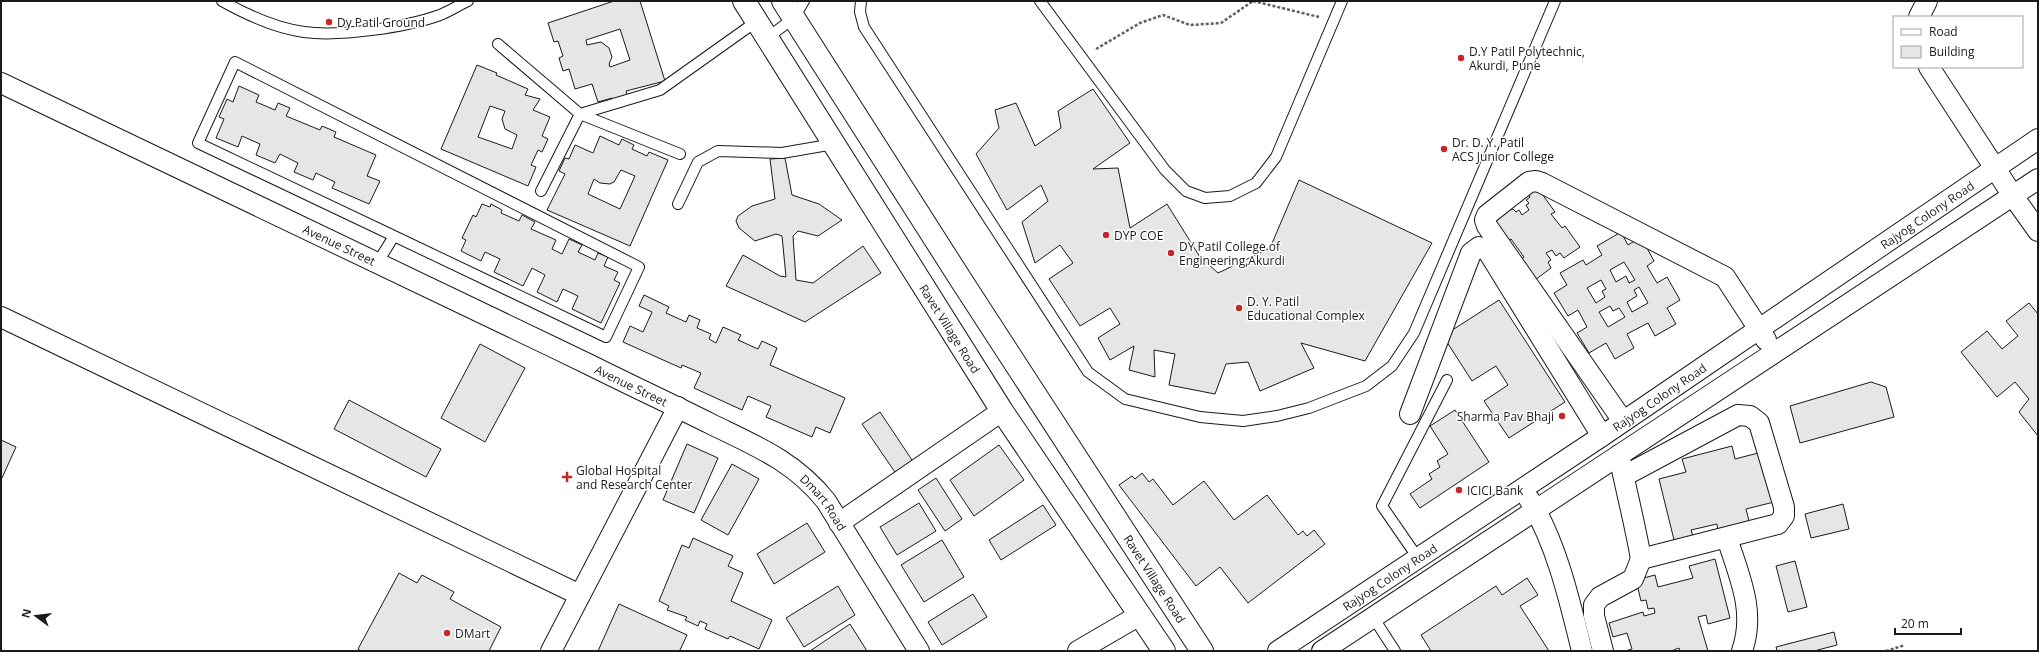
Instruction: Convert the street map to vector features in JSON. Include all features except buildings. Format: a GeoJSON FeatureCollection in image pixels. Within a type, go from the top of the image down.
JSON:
{"type":"FeatureCollection","features":[{"type":"Feature","properties":{"kind":"main road","name":"Ravet Village Road"},"geometry":{"type":"LineString","coordinates":[[744,1],[1002,411],[1138,616],[1164,651]]}},
{"type":"Feature","properties":{"kind":"main road","name":"Ravet Village Road"},"geometry":{"type":"LineString","coordinates":[[794,7],[961,280],[1202,651]]}},
{"type":"Feature","properties":{"kind":"street"},"geometry":{"type":"LineString","coordinates":[[1920,16],[1927,1]]}},
{"type":"Feature","properties":{"kind":"street"},"geometry":{"type":"LineString","coordinates":[[1930,68],[2013,196],[2038,231]]}},
{"type":"Feature","properties":{"kind":"street","name":"Avenue Street"},"geometry":{"type":"LineString","coordinates":[[1,83],[378,262],[678,407]]}},
{"type":"Feature","properties":{"kind":"street","name":"Rajyog Colony Road"},"geometry":{"type":"LineString","coordinates":[[1278,651],[1602,436],[2038,139]]}},
{"type":"Feature","properties":{"kind":"street"},"geometry":{"type":"LineString","coordinates":[[1623,421],[1487,226],[1485,220],[1487,215],[1529,182],[1536,180],[1725,277],[1774,352]]}},
{"type":"Feature","properties":{"kind":"street","name":"Rajyog Colony Road"},"geometry":{"type":"LineString","coordinates":[[1322,651],[1774,352],[2038,180]]}},
{"type":"Feature","properties":{"kind":"street"},"geometry":{"type":"LineString","coordinates":[[1410,414],[1471,253],[1478,247],[1487,250],[1602,436]]}},
{"type":"Feature","properties":{"kind":"street"},"geometry":{"type":"LineString","coordinates":[[1,317],[580,595]]}},
{"type":"Feature","properties":{"kind":"street"},"geometry":{"type":"LineString","coordinates":[[551,651],[678,407]]}},
{"type":"Feature","properties":{"kind":"street","name":"Dmart Road"},"geometry":{"type":"LineString","coordinates":[[678,407],[760,448],[796,468],[815,486],[826,501],[919,651]]}},
{"type":"Feature","properties":{"kind":"street"},"geometry":{"type":"LineString","coordinates":[[839,523],[1002,411]]}},
{"type":"Feature","properties":{"kind":"street"},"geometry":{"type":"LineString","coordinates":[[1624,476],[1738,415],[1750,416],[1759,422],[1784,507],[1784,516],[1778,524],[1641,559]]}},
{"type":"Feature","properties":{"kind":"street"},"geometry":{"type":"LineString","coordinates":[[1603,651],[1594,616],[1594,605],[1600,597],[1632,579],[1641,559],[1634,516],[1619,455]]}},
{"type":"Feature","properties":{"kind":"street"},"geometry":{"type":"LineString","coordinates":[[1522,489],[1536,510],[1558,566],[1582,651]]}},
{"type":"Feature","properties":{"kind":"street"},"geometry":{"type":"LineString","coordinates":[[1727,538],[1746,602],[1749,625],[1742,651]]}},
{"type":"Feature","properties":{"kind":"street"},"geometry":{"type":"LineString","coordinates":[[1078,651],[1138,616]]}},
{"type":"Feature","properties":{"kind":"lane"},"geometry":{"type":"LineString","coordinates":[[222,1],[252,18],[304,32],[326,32],[381,28],[423,20],[441,14],[468,1]]}},
{"type":"Feature","properties":{"kind":"lane"},"geometry":{"type":"LineString","coordinates":[[861,1],[860,12],[864,27],[1088,372],[1125,399],[1200,417],[1243,421],[1277,416],[1310,408],[1366,386],[1392,366],[1414,332],[1555,1]]}},
{"type":"Feature","properties":{"kind":"lane"},"geometry":{"type":"LineString","coordinates":[[1040,1],[1165,170],[1186,191],[1206,198],[1230,196],[1256,183],[1276,157],[1342,1]]}},
{"type":"Feature","properties":{"kind":"lane"},"geometry":{"type":"LineString","coordinates":[[541,191],[580,114],[660,90],[762,29],[794,7]]}},
{"type":"Feature","properties":{"kind":"lane"},"geometry":{"type":"LineString","coordinates":[[498,44],[580,114],[680,154]]}},
{"type":"Feature","properties":{"kind":"lane"},"geometry":{"type":"LineString","coordinates":[[235,62],[639,267],[606,337],[394,236],[198,143],[235,62]]}},
{"type":"Feature","properties":{"kind":"lane"},"geometry":{"type":"LineString","coordinates":[[678,204],[698,162],[718,151],[782,153],[834,144]]}},
{"type":"Feature","properties":{"kind":"lane"},"geometry":{"type":"LineString","coordinates":[[378,262],[394,236]]}},
{"type":"Feature","properties":{"kind":"lane"},"geometry":{"type":"LineString","coordinates":[[1418,558],[1382,506],[1447,380]]}},
{"type":"Feature","properties":{"kind":"lane"},"geometry":{"type":"LineString","coordinates":[[1373,617],[1395,651]]}},
{"type":"Feature","properties":{"kind":"path"},"geometry":{"type":"LineString","coordinates":[[1082,57],[1140,23],[1163,15],[1190,25],[1221,23],[1253,1],[1333,21]]}},
{"type":"Feature","properties":{"kind":"path"},"geometry":{"type":"LineString","coordinates":[[1886,651],[1905,645]]}},
{"type":"Feature","properties":{"kind":"place","name":"Dy Patil Ground"},"geometry":{"type":"Point","coordinates":[329,22]}},
{"type":"Feature","properties":{"kind":"place","name":"D.Y Patil Polytechnic, Akurdi, Pune"},"geometry":{"type":"Point","coordinates":[1461,58]}},
{"type":"Feature","properties":{"kind":"place","name":"Dr. D. Y. Patil ACS Junior College"},"geometry":{"type":"Point","coordinates":[1444,149]}},
{"type":"Feature","properties":{"kind":"place","name":"DYP COE"},"geometry":{"type":"Point","coordinates":[1106,235]}},
{"type":"Feature","properties":{"kind":"place","name":"DY Patil College of Engineering,Akurdi"},"geometry":{"type":"Point","coordinates":[1171,253]}},
{"type":"Feature","properties":{"kind":"place","name":"D. Y. Patil Educational Complex"},"geometry":{"type":"Point","coordinates":[1239,308]}},
{"type":"Feature","properties":{"kind":"place","name":"Sharma Pav Bhaji"},"geometry":{"type":"Point","coordinates":[1562,416]}},
{"type":"Feature","properties":{"kind":"place","name":"Global Hospital and Research Center"},"geometry":{"type":"Point","coordinates":[567,477]}},
{"type":"Feature","properties":{"kind":"place","name":"ICICI Bank"},"geometry":{"type":"Point","coordinates":[1459,490]}},
{"type":"Feature","properties":{"kind":"place","name":"DMart"},"geometry":{"type":"Point","coordinates":[447,633]}}]}
